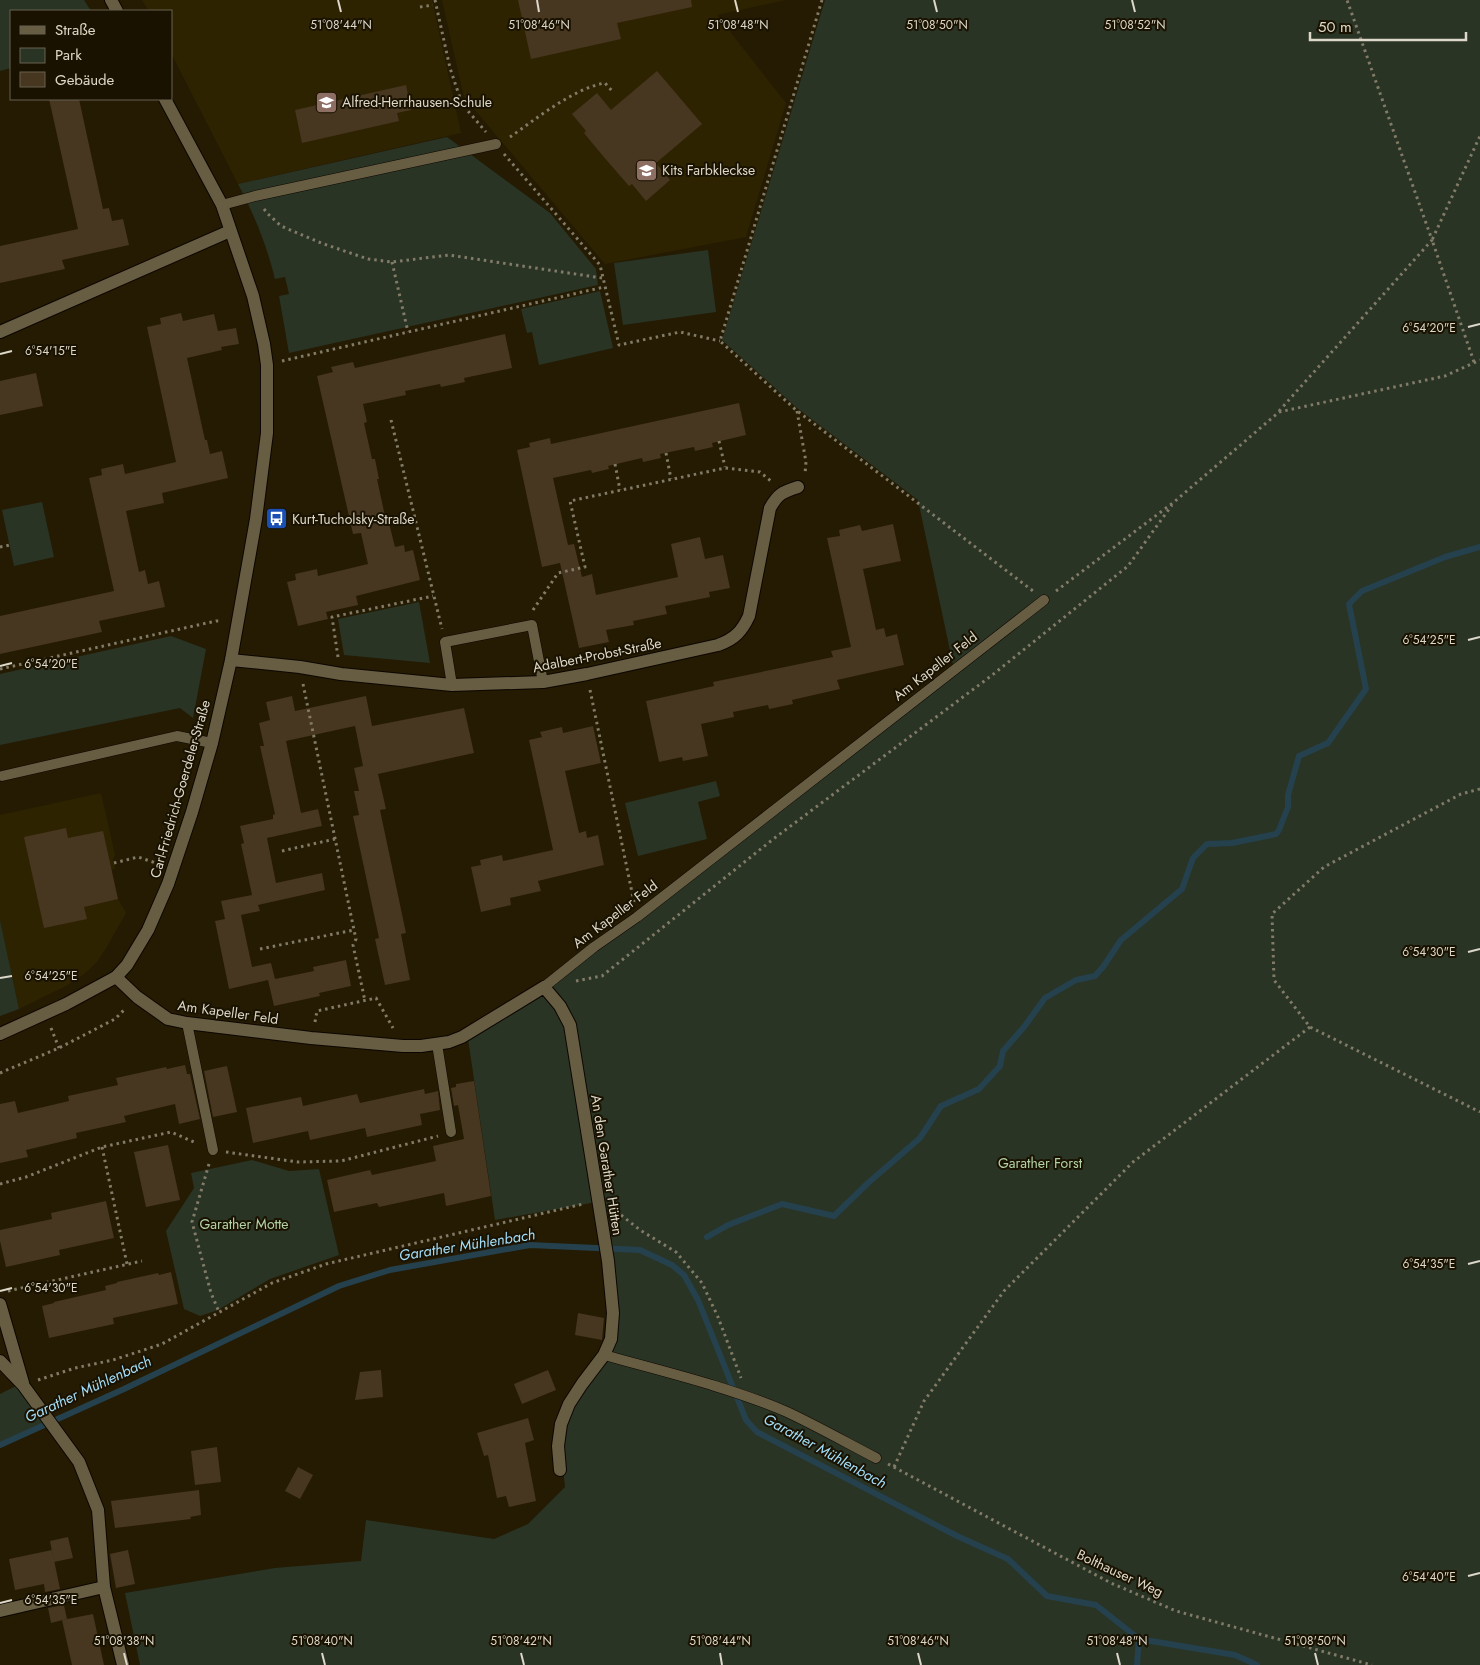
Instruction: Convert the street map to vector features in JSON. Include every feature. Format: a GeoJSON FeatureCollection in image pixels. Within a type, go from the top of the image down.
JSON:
{"type":"FeatureCollection","features":[{"type":"Feature","properties":{"kind":"street","name":"Carl-Friedrich-Goerdeler-Straße"},"geometry":{"type":"LineString","coordinates":[[2,1034],[66,1004],[116,977],[127,965],[148,930],[168,884],[212,743],[231,660],[256,519],[267,433],[264,344],[253,296],[222,205],[166,100]]}},
{"type":"Feature","properties":{"kind":"street"},"geometry":{"type":"LineString","coordinates":[[0,332],[230,231]]}},
{"type":"Feature","properties":{"kind":"street"},"geometry":{"type":"LineString","coordinates":[[784,492],[798,487]]}},
{"type":"Feature","properties":{"kind":"street","name":"Adalbert-Probst-Straße"},"geometry":{"type":"LineString","coordinates":[[231,660],[452,686],[543,682],[718,645],[736,637],[743,629],[749,616],[770,508],[776,497],[784,492]]}},
{"type":"Feature","properties":{"kind":"street","name":"Am Kapeller Feld"},"geometry":{"type":"LineString","coordinates":[[116,977],[137,997],[168,1019],[312,1038],[404,1046],[437,1044],[462,1037],[544,987]]}},
{"type":"Feature","properties":{"kind":"street","name":"An den Garather Hütten"},"geometry":{"type":"LineString","coordinates":[[544,987],[560,1006],[570,1025],[608,1261],[613,1313],[611,1339],[604,1355],[569,1404],[561,1424],[558,1446],[560,1470]]}},
{"type":"Feature","properties":{"kind":"street"},"geometry":{"type":"LineString","coordinates":[[0,1304],[23,1385]]}},
{"type":"Feature","properties":{"kind":"street"},"geometry":{"type":"LineString","coordinates":[[0,1361],[23,1385],[79,1462],[98,1510],[104,1588],[123,1665]]}},
{"type":"Feature","properties":{"kind":"street"},"geometry":{"type":"LineString","coordinates":[[0,1611],[104,1588]]}},
{"type":"Feature","properties":{"kind":"lane"},"geometry":{"type":"LineString","coordinates":[[222,205],[255,196],[496,144]]}},
{"type":"Feature","properties":{"kind":"lane","name":"Am Kapeller Feld"},"geometry":{"type":"LineString","coordinates":[[544,987],[594,947],[637,917],[1044,600]]}},
{"type":"Feature","properties":{"kind":"lane"},"geometry":{"type":"LineString","coordinates":[[452,686],[445,642],[532,624],[543,682]]}},
{"type":"Feature","properties":{"kind":"lane"},"geometry":{"type":"LineString","coordinates":[[2,776],[177,736],[212,743]]}},
{"type":"Feature","properties":{"kind":"lane"},"geometry":{"type":"LineString","coordinates":[[187,1023],[213,1150]]}},
{"type":"Feature","properties":{"kind":"lane"},"geometry":{"type":"LineString","coordinates":[[437,1044],[451,1132]]}},
{"type":"Feature","properties":{"kind":"lane"},"geometry":{"type":"LineString","coordinates":[[604,1355],[711,1385],[762,1402],[788,1412],[876,1458]]}},
{"type":"Feature","properties":{"kind":"path"},"geometry":{"type":"LineString","coordinates":[[436,0],[450,68],[462,104],[600,266],[619,344],[680,332],[720,341],[796,410],[1044,600],[1174,502],[1278,412],[1432,240],[1480,136]]}},
{"type":"Feature","properties":{"kind":"path"},"geometry":{"type":"LineString","coordinates":[[720,341],[822,0]]}},
{"type":"Feature","properties":{"kind":"path"},"geometry":{"type":"LineString","coordinates":[[1347,0],[1474,362]]}},
{"type":"Feature","properties":{"kind":"path"},"geometry":{"type":"LineString","coordinates":[[420,7],[432,5]]}},
{"type":"Feature","properties":{"kind":"path"},"geometry":{"type":"LineString","coordinates":[[496,144],[507,140],[561,102],[595,85],[605,83],[612,92]]}},
{"type":"Feature","properties":{"kind":"path"},"geometry":{"type":"LineString","coordinates":[[255,196],[268,214],[281,226],[321,243],[368,259],[392,262],[448,255],[602,278]]}},
{"type":"Feature","properties":{"kind":"path"},"geometry":{"type":"LineString","coordinates":[[392,262],[408,332]]}},
{"type":"Feature","properties":{"kind":"path"},"geometry":{"type":"LineString","coordinates":[[266,365],[604,287]]}},
{"type":"Feature","properties":{"kind":"path"},"geometry":{"type":"LineString","coordinates":[[1278,412],[1446,376],[1480,360]]}},
{"type":"Feature","properties":{"kind":"path"},"geometry":{"type":"LineString","coordinates":[[796,410],[806,462],[805,475],[798,487]]}},
{"type":"Feature","properties":{"kind":"path"},"geometry":{"type":"LineString","coordinates":[[391,420],[445,642]]}},
{"type":"Feature","properties":{"kind":"path"},"geometry":{"type":"LineString","coordinates":[[719,441],[725,468]]}},
{"type":"Feature","properties":{"kind":"path"},"geometry":{"type":"LineString","coordinates":[[666,453],[671,479]]}},
{"type":"Feature","properties":{"kind":"path"},"geometry":{"type":"LineString","coordinates":[[615,464],[620,490]]}},
{"type":"Feature","properties":{"kind":"path"},"geometry":{"type":"LineString","coordinates":[[532,624],[530,614],[558,572],[584,567],[570,501],[725,468],[760,472],[784,492]]}},
{"type":"Feature","properties":{"kind":"path"},"geometry":{"type":"LineString","coordinates":[[573,982],[602,976],[772,840],[999,670],[1128,566],[1174,502]]}},
{"type":"Feature","properties":{"kind":"path"},"geometry":{"type":"LineString","coordinates":[[0,547],[10,545]]}},
{"type":"Feature","properties":{"kind":"path"},"geometry":{"type":"LineString","coordinates":[[341,674],[332,617],[433,596]]}},
{"type":"Feature","properties":{"kind":"path"},"geometry":{"type":"LineString","coordinates":[[0,669],[216,621],[237,622]]}},
{"type":"Feature","properties":{"kind":"path"},"geometry":{"type":"LineString","coordinates":[[300,668],[356,939],[353,945],[365,1001]]}},
{"type":"Feature","properties":{"kind":"path"},"geometry":{"type":"LineString","coordinates":[[587,674],[637,917]]}},
{"type":"Feature","properties":{"kind":"path"},"geometry":{"type":"LineString","coordinates":[[1480,789],[1461,794],[1324,867],[1272,914],[1274,980],[1310,1027],[1480,1112]]}},
{"type":"Feature","properties":{"kind":"path"},"geometry":{"type":"LineString","coordinates":[[282,851],[335,839]]}},
{"type":"Feature","properties":{"kind":"path"},"geometry":{"type":"LineString","coordinates":[[114,863],[138,857],[173,869]]}},
{"type":"Feature","properties":{"kind":"path"},"geometry":{"type":"LineString","coordinates":[[260,949],[354,930]]}},
{"type":"Feature","properties":{"kind":"path"},"geometry":{"type":"LineString","coordinates":[[0,1073],[59,1048],[115,1019],[137,997]]}},
{"type":"Feature","properties":{"kind":"path"},"geometry":{"type":"LineString","coordinates":[[312,1038],[317,1011],[376,998],[404,1046]]}},
{"type":"Feature","properties":{"kind":"path"},"geometry":{"type":"LineString","coordinates":[[894,1467],[924,1401],[1004,1291],[1133,1162],[1310,1027]]}},
{"type":"Feature","properties":{"kind":"path"},"geometry":{"type":"LineString","coordinates":[[102,1147],[127,1264]]}},
{"type":"Feature","properties":{"kind":"path"},"geometry":{"type":"LineString","coordinates":[[213,1150],[192,1222],[211,1293],[219,1312]]}},
{"type":"Feature","properties":{"kind":"path"},"geometry":{"type":"LineString","coordinates":[[23,1385],[75,1368],[113,1360],[162,1344],[272,1283],[326,1264],[598,1201],[617,1211],[640,1230],[676,1252],[702,1283],[718,1317],[740,1376],[744,1381]]}},
{"type":"Feature","properties":{"kind":"path"},"geometry":{"type":"LineString","coordinates":[[0,1293],[142,1261]]}},
{"type":"Feature","properties":{"kind":"path","name":"Bolthauser Weg"},"geometry":{"type":"LineString","coordinates":[[876,1458],[1111,1583],[1176,1611],[1372,1665]]}},
{"type":"Feature","properties":{"kind":"shaded area","name":"Alfred-Herrhausen-Schule"},"geometry":{"type":"Polygon","coordinates":[[[142,0],[432,0],[461,133],[238,184],[172,55],[172,10],[148,10],[142,0]]]}},
{"type":"Feature","properties":{"kind":"shaded area","name":"Kits Farbkleckse"},"geometry":{"type":"Polygon","coordinates":[[[442,0],[786,0],[717,15],[786,103],[746,237],[605,264],[464,97],[442,0]]]}},
{"type":"Feature","properties":{"kind":"shaded area"},"geometry":{"type":"Polygon","coordinates":[[[101,793],[115,855],[113,859],[115,869],[111,870],[118,899],[126,913],[105,950],[96,963],[84,974],[64,987],[19,1009],[0,920],[0,815],[101,793]]]}},
{"type":"Feature","properties":{"kind":"green space"},"geometry":{"type":"Polygon","coordinates":[[[0,0],[84,0],[90,10],[10,10],[10,68],[0,71],[0,0]]]}},
{"type":"Feature","properties":{"kind":"green space","name":"Garather Forst"},"geometry":{"type":"Polygon","coordinates":[[[825,0],[1480,0],[1480,1665],[140,1665],[125,1593],[275,1568],[361,1561],[366,1520],[494,1539],[528,1524],[565,1487],[561,1450],[563,1427],[612,1338],[597,1202],[495,1220],[468,1039],[955,674],[918,500],[797,408],[722,340],[825,0]]]}},
{"type":"Feature","properties":{"kind":"green space"},"geometry":{"type":"Polygon","coordinates":[[[447,137],[550,213],[596,269],[598,285],[289,353],[279,296],[289,294],[285,277],[275,279],[260,230],[238,184],[447,137]]]}},
{"type":"Feature","properties":{"kind":"green space"},"geometry":{"type":"Polygon","coordinates":[[[708,250],[716,312],[623,325],[614,263],[708,250]]]}},
{"type":"Feature","properties":{"kind":"green space"},"geometry":{"type":"Polygon","coordinates":[[[600,291],[613,348],[539,365],[532,332],[527,333],[521,309],[600,291]]]}},
{"type":"Feature","properties":{"kind":"green space"},"geometry":{"type":"Polygon","coordinates":[[[42,502],[54,557],[14,566],[2,510],[42,502]]]}},
{"type":"Feature","properties":{"kind":"green space"},"geometry":{"type":"Polygon","coordinates":[[[419,602],[430,663],[344,655],[338,619],[419,602]]]}},
{"type":"Feature","properties":{"kind":"green space"},"geometry":{"type":"Polygon","coordinates":[[[171,636],[206,649],[193,718],[180,708],[0,745],[0,674],[171,636]]]}},
{"type":"Feature","properties":{"kind":"green space"},"geometry":{"type":"Polygon","coordinates":[[[716,781],[720,796],[698,802],[707,839],[638,856],[625,803],[716,781]]]}},
{"type":"Feature","properties":{"kind":"green space"},"geometry":{"type":"Polygon","coordinates":[[[0,920],[19,1009],[0,1016],[0,920]]]}},
{"type":"Feature","properties":{"kind":"green space","name":"Garather Motte"},"geometry":{"type":"Polygon","coordinates":[[[252,1160],[289,1171],[319,1169],[339,1255],[270,1279],[218,1310],[200,1316],[184,1309],[166,1231],[194,1188],[191,1173],[252,1160]]]}},
{"type":"Feature","properties":{"kind":"green space"},"geometry":{"type":"Polygon","coordinates":[[[16,1386],[48,1425],[0,1445],[0,1394],[16,1386]]]}},
{"type":"Feature","properties":{"kind":"building"},"geometry":{"type":"Polygon","coordinates":[[[518,0],[691,0],[692,7],[617,23],[621,39],[531,59],[518,0]]]}},
{"type":"Feature","properties":{"kind":"building"},"geometry":{"type":"Polygon","coordinates":[[[657,71],[702,124],[656,163],[670,180],[646,201],[632,184],[629,186],[603,156],[584,133],[586,131],[572,114],[597,93],[611,110],[657,71]]]}},
{"type":"Feature","properties":{"kind":"building"},"geometry":{"type":"Polygon","coordinates":[[[406,85],[411,110],[397,113],[399,121],[302,143],[295,110],[406,85]]]}},
{"type":"Feature","properties":{"kind":"building"},"geometry":{"type":"Polygon","coordinates":[[[49,100],[79,100],[103,209],[109,208],[112,221],[123,219],[129,245],[62,260],[65,269],[0,283],[0,246],[78,229],[49,100]]]}},
{"type":"Feature","properties":{"kind":"building"},"geometry":{"type":"Polygon","coordinates":[[[181,313],[183,321],[214,314],[218,331],[236,328],[239,344],[221,347],[222,350],[187,358],[205,440],[207,440],[210,454],[222,451],[228,478],[162,493],[164,503],[126,511],[139,572],[145,570],[148,584],[159,581],[165,607],[99,621],[102,632],[0,654],[0,616],[114,591],[89,478],[102,475],[101,469],[123,464],[125,474],[176,462],[147,327],[161,324],[160,318],[181,313]]]}},
{"type":"Feature","properties":{"kind":"building"},"geometry":{"type":"Polygon","coordinates":[[[505,334],[512,368],[464,378],[465,382],[441,387],[440,384],[405,391],[406,395],[363,404],[367,422],[364,423],[372,459],[375,459],[385,516],[387,515],[395,547],[404,545],[405,552],[413,550],[420,580],[356,596],[358,605],[326,612],[328,619],[298,626],[287,582],[296,580],[295,574],[317,569],[318,576],[368,564],[361,533],[353,534],[317,376],[333,372],[331,367],[353,362],[355,368],[505,334]]]}},
{"type":"Feature","properties":{"kind":"building"},"geometry":{"type":"Polygon","coordinates":[[[36,373],[43,406],[0,415],[0,381],[36,373]]]}},
{"type":"Feature","properties":{"kind":"building"},"geometry":{"type":"Polygon","coordinates":[[[739,403],[746,435],[712,443],[713,447],[695,451],[694,447],[660,454],[661,458],[643,462],[642,458],[608,466],[609,469],[592,473],[591,470],[553,478],[568,545],[574,544],[582,577],[592,574],[596,595],[678,577],[671,544],[700,537],[705,559],[723,555],[730,588],[709,592],[710,597],[665,606],[667,614],[633,621],[634,625],[606,630],[609,642],[579,648],[560,563],[542,567],[517,450],[530,447],[529,443],[550,438],[551,444],[739,403]]]}},
{"type":"Feature","properties":{"kind":"building"},"geometry":{"type":"Polygon","coordinates":[[[893,524],[901,561],[863,569],[876,630],[884,628],[886,637],[897,634],[904,665],[837,680],[840,689],[792,700],[793,704],[769,709],[768,705],[733,712],[734,717],[701,724],[708,756],[683,761],[682,757],[659,762],[646,701],[714,686],[713,682],[833,657],[831,651],[851,647],[827,538],[840,536],[839,530],[860,525],[862,531],[893,524]]]}},
{"type":"Feature","properties":{"kind":"building"},"geometry":{"type":"Polygon","coordinates":[[[292,696],[295,711],[366,696],[372,726],[464,708],[474,753],[378,774],[386,809],[380,810],[406,933],[401,934],[410,980],[385,985],[375,939],[379,938],[353,816],[359,815],[354,791],[359,791],[354,768],[363,766],[355,726],[286,741],[301,813],[318,809],[322,826],[267,838],[276,883],[322,873],[325,890],[258,905],[260,911],[241,915],[252,967],[271,963],[275,979],[314,971],[313,967],[346,960],[351,986],[319,993],[320,996],[274,1006],[268,980],[229,989],[215,921],[225,919],[221,901],[252,895],[241,844],[244,843],[240,826],[273,819],[275,814],[260,746],[264,746],[259,723],[270,720],[266,702],[292,696]]]}},
{"type":"Feature","properties":{"kind":"building"},"geometry":{"type":"Polygon","coordinates":[[[593,726],[601,763],[565,771],[579,833],[586,831],[587,838],[598,835],[604,865],[538,881],[541,891],[510,898],[511,905],[481,912],[471,867],[481,865],[480,860],[502,855],[503,861],[553,850],[529,740],[542,737],[540,732],[562,727],[563,733],[593,726]]]}},
{"type":"Feature","properties":{"kind":"building"},"geometry":{"type":"Polygon","coordinates":[[[66,828],[68,838],[103,831],[118,899],[84,907],[87,919],[44,928],[24,837],[66,828]]]}},
{"type":"Feature","properties":{"kind":"building"},"geometry":{"type":"Polygon","coordinates":[[[185,1065],[187,1074],[190,1074],[200,1119],[179,1124],[175,1104],[124,1116],[126,1122],[76,1133],[77,1138],[26,1150],[28,1157],[0,1163],[0,1104],[15,1101],[18,1113],[69,1101],[68,1096],[118,1085],[116,1078],[166,1067],[167,1069],[185,1065]]]}},
{"type":"Feature","properties":{"kind":"building"},"geometry":{"type":"Polygon","coordinates":[[[227,1066],[237,1112],[213,1117],[204,1071],[227,1066]]]}},
{"type":"Feature","properties":{"kind":"building"},"geometry":{"type":"Polygon","coordinates":[[[474,1081],[491,1196],[446,1206],[444,1193],[379,1207],[377,1203],[334,1212],[327,1180],[370,1170],[372,1175],[436,1161],[433,1146],[464,1139],[458,1105],[454,1106],[451,1088],[456,1087],[456,1084],[474,1081]]]}},
{"type":"Feature","properties":{"kind":"building"},"geometry":{"type":"Polygon","coordinates":[[[424,1089],[425,1094],[438,1091],[440,1110],[420,1114],[422,1125],[367,1137],[365,1128],[310,1140],[308,1131],[253,1143],[246,1108],[301,1097],[303,1106],[357,1094],[360,1103],[424,1089]]]}},
{"type":"Feature","properties":{"kind":"building"},"geometry":{"type":"Polygon","coordinates":[[[168,1145],[180,1200],[146,1207],[134,1152],[168,1145]]]}},
{"type":"Feature","properties":{"kind":"building"},"geometry":{"type":"Polygon","coordinates":[[[106,1201],[114,1238],[59,1250],[60,1255],[6,1267],[0,1241],[0,1230],[52,1219],[51,1213],[106,1201]]]}},
{"type":"Feature","properties":{"kind":"building"},"geometry":{"type":"Polygon","coordinates":[[[171,1272],[178,1304],[113,1318],[114,1324],[49,1338],[42,1306],[106,1290],[105,1286],[117,1282],[171,1272]]]}},
{"type":"Feature","properties":{"kind":"building"},"geometry":{"type":"Polygon","coordinates":[[[578,1313],[604,1318],[602,1340],[575,1335],[578,1313]]]}},
{"type":"Feature","properties":{"kind":"building"},"geometry":{"type":"Polygon","coordinates":[[[381,1370],[383,1397],[355,1400],[360,1372],[381,1370]]]}},
{"type":"Feature","properties":{"kind":"building"},"geometry":{"type":"Polygon","coordinates":[[[548,1370],[556,1390],[522,1404],[514,1384],[548,1370]]]}},
{"type":"Feature","properties":{"kind":"building"},"geometry":{"type":"Polygon","coordinates":[[[528,1418],[534,1440],[525,1443],[536,1501],[509,1507],[506,1496],[497,1498],[488,1455],[484,1456],[477,1433],[528,1418]]]}},
{"type":"Feature","properties":{"kind":"building"},"geometry":{"type":"Polygon","coordinates":[[[217,1447],[221,1482],[195,1485],[191,1451],[217,1447]]]}},
{"type":"Feature","properties":{"kind":"building"},"geometry":{"type":"Polygon","coordinates":[[[298,1467],[313,1475],[300,1499],[285,1491],[298,1467]]]}},
{"type":"Feature","properties":{"kind":"building"},"geometry":{"type":"Polygon","coordinates":[[[199,1490],[201,1515],[190,1517],[191,1519],[115,1528],[111,1501],[199,1490]]]}},
{"type":"Feature","properties":{"kind":"building"},"geometry":{"type":"Polygon","coordinates":[[[68,1537],[73,1558],[54,1562],[50,1541],[68,1537]]]}},
{"type":"Feature","properties":{"kind":"building"},"geometry":{"type":"Polygon","coordinates":[[[52,1550],[60,1589],[45,1592],[44,1584],[15,1590],[9,1559],[52,1550]]]}},
{"type":"Feature","properties":{"kind":"building"},"geometry":{"type":"Polygon","coordinates":[[[128,1550],[135,1584],[116,1588],[110,1554],[128,1550]]]}},
{"type":"Feature","properties":{"kind":"building"},"geometry":{"type":"Polygon","coordinates":[[[64,1605],[67,1619],[51,1623],[48,1608],[64,1605]]]}},
{"type":"Feature","properties":{"kind":"building"},"geometry":{"type":"Polygon","coordinates":[[[93,1614],[104,1665],[72,1665],[62,1620],[93,1614]]]}},
{"type":"Feature","properties":{"kind":"waterway"},"geometry":{"type":"LineString","coordinates":[[707,1237],[728,1225],[782,1204],[834,1216],[868,1183],[920,1138],[941,1106],[979,1089],[1000,1066],[1003,1051],[1024,1027],[1045,998],[1076,980],[1095,976],[1121,940],[1182,889],[1193,858],[1207,844],[1232,843],[1276,834],[1288,807],[1288,795],[1299,756],[1328,743],[1366,689],[1349,604],[1362,591],[1445,557],[1480,547]]}},
{"type":"Feature","properties":{"kind":"waterway","name":"Garather Mühlenbach"},"geometry":{"type":"LineString","coordinates":[[0,1445],[124,1389],[339,1286],[390,1270],[530,1245],[640,1250],[672,1265],[684,1275],[698,1300],[746,1420],[757,1432],[957,1536],[1008,1559],[1047,1596],[1096,1605],[1139,1639],[1235,1655],[1257,1665]]}},
{"type":"Feature","properties":{"kind":"waterway"},"geometry":{"type":"LineString","coordinates":[[1137,1665],[1139,1639]]}},
{"type":"Feature","properties":{"kind":"place","name":"Alfred-Herrhausen-Schule"},"geometry":{"type":"Point","coordinates":[326,102]}},
{"type":"Feature","properties":{"kind":"place","name":"Kits Farbkleckse"},"geometry":{"type":"Point","coordinates":[646,170]}},
{"type":"Feature","properties":{"kind":"place","name":"Kurt-Tucholsky-Straße"},"geometry":{"type":"Point","coordinates":[276,519]}}]}
